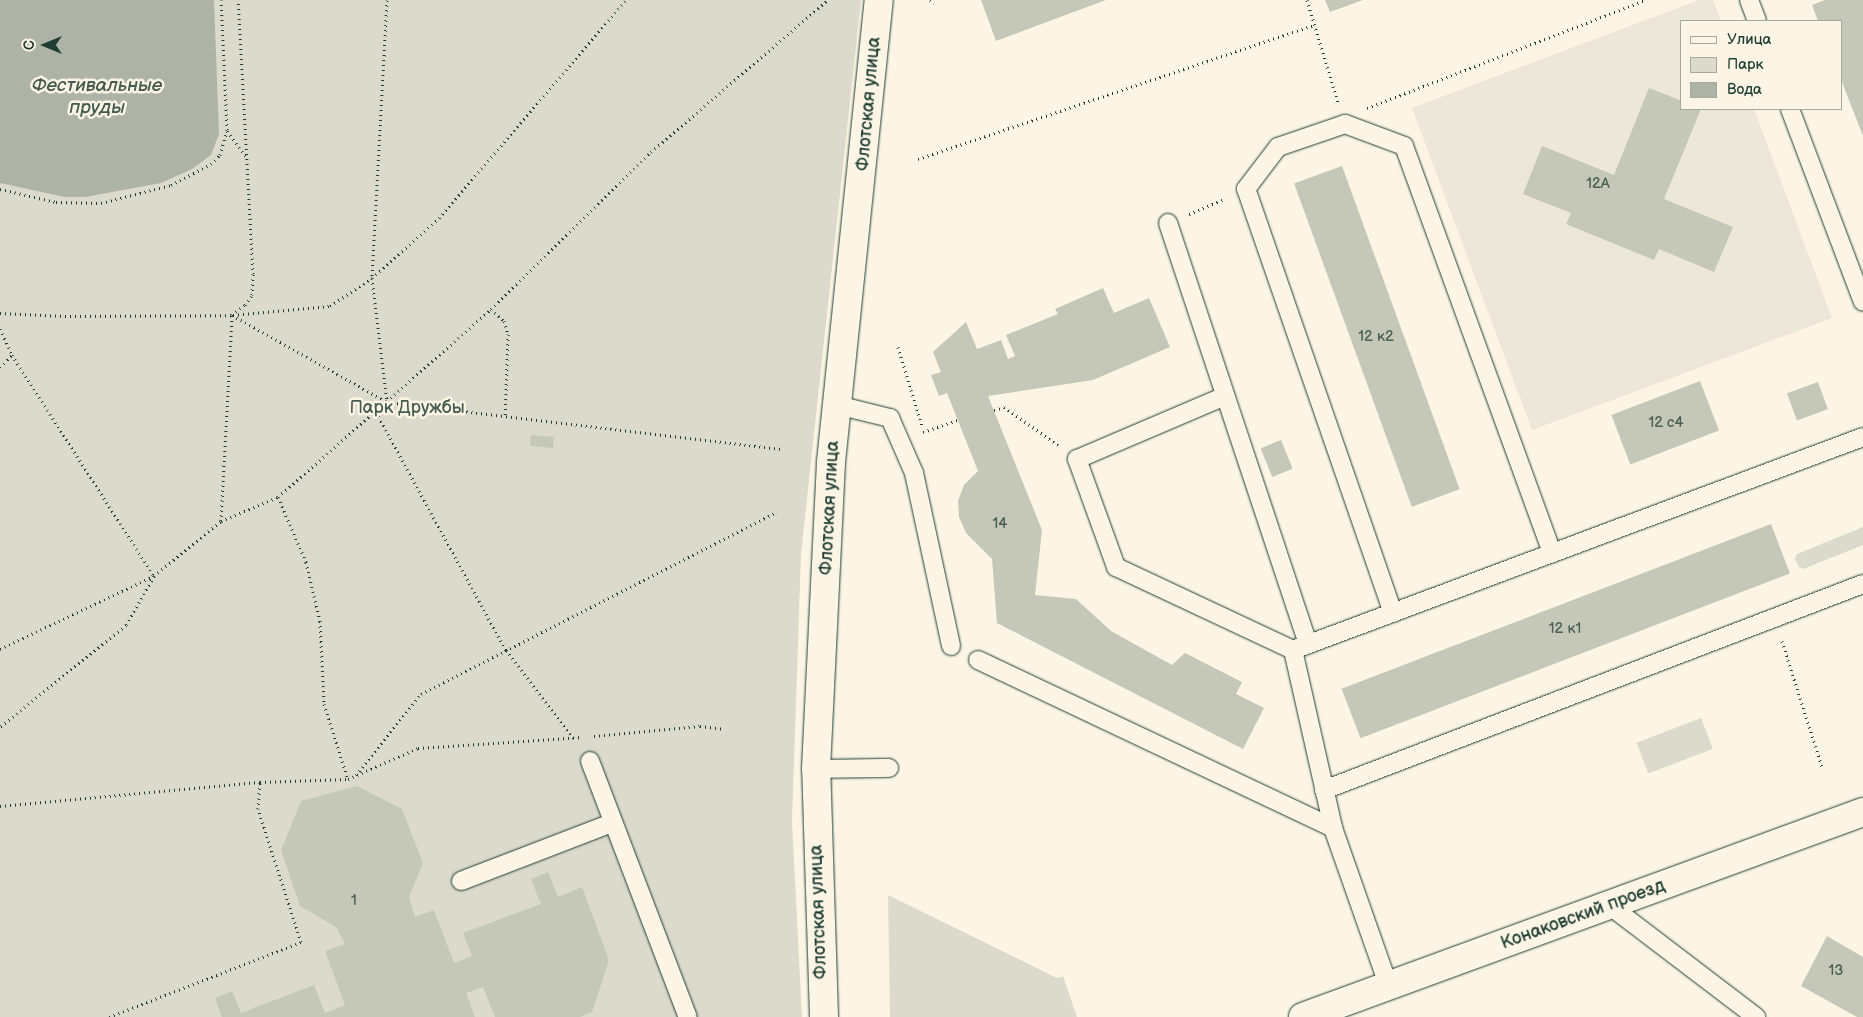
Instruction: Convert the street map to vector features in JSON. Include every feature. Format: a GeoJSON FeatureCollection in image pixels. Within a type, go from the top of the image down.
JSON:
{"type":"FeatureCollection","features":[{"type":"Feature","properties":{"kind":"street","name":"Флотская улица"},"geometry":{"type":"LineString","coordinates":[[824,1017],[816,769],[837,405],[879,0]]}},
{"type":"Feature","properties":{"kind":"street","name":"Конаковский проезд"},"geometry":{"type":"LineString","coordinates":[[1303,1017],[1863,812]]}},
{"type":"Feature","properties":{"kind":"lane"},"geometry":{"type":"LineString","coordinates":[[1749,0],[1757,20]]}},
{"type":"Feature","properties":{"kind":"lane"},"geometry":{"type":"LineString","coordinates":[[1790,110],[1863,302]]}},
{"type":"Feature","properties":{"kind":"lane"},"geometry":{"type":"LineString","coordinates":[[1393,613],[1246,189],[1278,147],[1345,124],[1404,146],[1552,553]]}},
{"type":"Feature","properties":{"kind":"lane"},"geometry":{"type":"LineString","coordinates":[[1168,223],[1226,396],[1300,647],[1324,790],[1333,828],[1389,987]]}},
{"type":"Feature","properties":{"kind":"lane"},"geometry":{"type":"LineString","coordinates":[[1226,396],[1077,459],[1116,567],[1300,647],[1863,438]]}},
{"type":"Feature","properties":{"kind":"lane"},"geometry":{"type":"LineString","coordinates":[[837,405],[890,418],[914,473],[951,646]]}},
{"type":"Feature","properties":{"kind":"lane"},"geometry":{"type":"LineString","coordinates":[[1324,790],[1863,584]]}},
{"type":"Feature","properties":{"kind":"lane"},"geometry":{"type":"LineString","coordinates":[[978,660],[1333,828]]}},
{"type":"Feature","properties":{"kind":"lane"},"geometry":{"type":"LineString","coordinates":[[590,761],[612,823],[688,1017]]}},
{"type":"Feature","properties":{"kind":"lane"},"geometry":{"type":"LineString","coordinates":[[816,769],[889,768]]}},
{"type":"Feature","properties":{"kind":"lane"},"geometry":{"type":"LineString","coordinates":[[461,881],[612,823]]}},
{"type":"Feature","properties":{"kind":"lane"},"geometry":{"type":"LineString","coordinates":[[1609,905],[1756,1017]]}},
{"type":"Feature","properties":{"kind":"path"},"geometry":{"type":"LineString","coordinates":[[0,189],[76,204],[134,197],[199,173],[220,155],[227,130],[221,0]]}},
{"type":"Feature","properties":{"kind":"path"},"geometry":{"type":"LineString","coordinates":[[221,521],[232,315],[252,295],[253,286],[238,0]]}},
{"type":"Feature","properties":{"kind":"path"},"geometry":{"type":"LineString","coordinates":[[387,0],[372,278],[387,402]]}},
{"type":"Feature","properties":{"kind":"path"},"geometry":{"type":"LineString","coordinates":[[0,313],[65,316],[232,315],[330,306],[372,278],[439,218],[626,0]]}},
{"type":"Feature","properties":{"kind":"path"},"geometry":{"type":"LineString","coordinates":[[0,649],[154,576],[221,521],[278,498],[491,310],[651,152],[828,0]]}},
{"type":"Feature","properties":{"kind":"path"},"geometry":{"type":"LineString","coordinates":[[930,0],[934,3]]}},
{"type":"Feature","properties":{"kind":"path"},"geometry":{"type":"LineString","coordinates":[[1307,0],[1345,124],[1372,104],[1646,0]]}},
{"type":"Feature","properties":{"kind":"path"},"geometry":{"type":"LineString","coordinates":[[918,159],[1315,25]]}},
{"type":"Feature","properties":{"kind":"path"},"geometry":{"type":"LineString","coordinates":[[227,130],[246,158]]}},
{"type":"Feature","properties":{"kind":"path"},"geometry":{"type":"LineString","coordinates":[[1168,223],[1246,189]]}},
{"type":"Feature","properties":{"kind":"path"},"geometry":{"type":"LineString","coordinates":[[491,310],[504,321],[508,334],[505,418]]}},
{"type":"Feature","properties":{"kind":"path"},"geometry":{"type":"LineString","coordinates":[[232,315],[387,402],[505,418],[782,449]]}},
{"type":"Feature","properties":{"kind":"path"},"geometry":{"type":"LineString","coordinates":[[0,330],[12,355],[154,576]]}},
{"type":"Feature","properties":{"kind":"path"},"geometry":{"type":"LineString","coordinates":[[898,347],[926,440]]}},
{"type":"Feature","properties":{"kind":"path"},"geometry":{"type":"LineString","coordinates":[[0,367],[12,355]]}},
{"type":"Feature","properties":{"kind":"path"},"geometry":{"type":"LineString","coordinates":[[994,410],[1004,407],[1077,459]]}},
{"type":"Feature","properties":{"kind":"path"},"geometry":{"type":"LineString","coordinates":[[376,412],[506,650],[590,761]]}},
{"type":"Feature","properties":{"kind":"path"},"geometry":{"type":"LineString","coordinates":[[923,432],[958,420]]}},
{"type":"Feature","properties":{"kind":"path"},"geometry":{"type":"LineString","coordinates":[[278,498],[306,562],[320,621],[324,704],[348,779]]}},
{"type":"Feature","properties":{"kind":"path"},"geometry":{"type":"LineString","coordinates":[[354,778],[420,694],[777,512]]}},
{"type":"Feature","properties":{"kind":"path"},"geometry":{"type":"LineString","coordinates":[[0,727],[126,625],[154,576]]}},
{"type":"Feature","properties":{"kind":"path"},"geometry":{"type":"LineString","coordinates":[[1775,617],[1822,767]]}},
{"type":"Feature","properties":{"kind":"path"},"geometry":{"type":"LineString","coordinates":[[0,806],[260,782],[348,779],[354,778],[418,748],[573,738],[700,726],[723,729]]}},
{"type":"Feature","properties":{"kind":"path"},"geometry":{"type":"LineString","coordinates":[[109,1017],[301,942],[258,810],[260,782]]}},
{"type":"Feature","properties":{"kind":"shaded area"},"geometry":{"type":"Polygon","coordinates":[[[1699,0],[1713,0],[1721,20],[1680,20],[1680,110],[1754,110],[1832,318],[1532,430],[1412,108],[1699,0]]]}},
{"type":"Feature","properties":{"kind":"green space","name":"Парк Дружбы"},"geometry":{"type":"Polygon","coordinates":[[[0,0],[861,0],[801,554],[792,821],[802,1017],[0,1017],[0,0]]]}},
{"type":"Feature","properties":{"kind":"green space"},"geometry":{"type":"Polygon","coordinates":[[[1863,527],[1863,545],[1803,569],[1799,567],[1795,559],[1797,554],[1863,527]]]}},
{"type":"Feature","properties":{"kind":"green space"},"geometry":{"type":"Polygon","coordinates":[[[1701,718],[1713,749],[1648,774],[1637,743],[1701,718]]]}},
{"type":"Feature","properties":{"kind":"green space"},"geometry":{"type":"Polygon","coordinates":[[[888,895],[1057,978],[1063,976],[1077,1017],[890,1017],[888,895]]]}},
{"type":"Feature","properties":{"kind":"water","name":"Фестивальные пруды"},"geometry":{"type":"Polygon","coordinates":[[[0,0],[214,0],[219,134],[211,155],[192,169],[161,183],[85,197],[65,197],[0,183],[0,0]]]}},
{"type":"Feature","properties":{"kind":"building"},"geometry":{"type":"Polygon","coordinates":[[[981,0],[1106,0],[996,41],[981,0]]]}},
{"type":"Feature","properties":{"kind":"building"},"geometry":{"type":"Polygon","coordinates":[[[1325,0],[1363,0],[1330,12],[1325,0]]]}},
{"type":"Feature","properties":{"kind":"building"},"geometry":{"type":"Polygon","coordinates":[[[1825,0],[1863,0],[1863,136],[1843,85],[1843,20],[1818,20],[1812,5],[1825,0]]]}},
{"type":"Feature","properties":{"kind":"building"},"geometry":{"type":"Polygon","coordinates":[[[1649,88],[1680,100],[1680,110],[1701,110],[1664,199],[1733,227],[1714,272],[1659,249],[1654,260],[1566,224],[1571,213],[1523,194],[1542,146],[1614,175],[1649,88]]]}},
{"type":"Feature","properties":{"kind":"building"},"geometry":{"type":"Polygon","coordinates":[[[1342,166],[1460,489],[1412,507],[1294,183],[1342,166]]]}},
{"type":"Feature","properties":{"kind":"building"},"geometry":{"type":"Polygon","coordinates":[[[1103,288],[1114,313],[1149,298],[1170,347],[1093,380],[988,396],[1042,530],[1035,595],[1076,599],[1111,631],[1172,665],[1185,653],[1242,682],[1236,694],[1264,708],[1243,749],[997,623],[992,559],[966,533],[959,517],[958,501],[964,485],[978,471],[947,393],[939,396],[931,375],[941,372],[933,352],[966,322],[977,349],[1001,340],[1008,359],[1015,356],[1006,335],[1058,314],[1055,309],[1103,288]]]}},
{"type":"Feature","properties":{"kind":"building"},"geometry":{"type":"Polygon","coordinates":[[[1700,381],[1719,430],[1630,465],[1611,415],[1700,381]]]}},
{"type":"Feature","properties":{"kind":"building"},"geometry":{"type":"Polygon","coordinates":[[[1818,382],[1828,409],[1797,421],[1787,393],[1818,382]]]}},
{"type":"Feature","properties":{"kind":"building"},"geometry":{"type":"Polygon","coordinates":[[[531,435],[554,437],[553,448],[530,446],[531,435]]]}},
{"type":"Feature","properties":{"kind":"building"},"geometry":{"type":"Polygon","coordinates":[[[1281,440],[1293,469],[1272,477],[1261,448],[1281,440]]]}},
{"type":"Feature","properties":{"kind":"building"},"geometry":{"type":"Polygon","coordinates":[[[1771,524],[1790,573],[1361,738],[1342,689],[1771,524]]]}},
{"type":"Feature","properties":{"kind":"building"},"geometry":{"type":"Polygon","coordinates":[[[357,786],[402,809],[423,863],[409,897],[415,917],[434,910],[454,963],[472,956],[463,933],[541,904],[531,879],[548,872],[558,897],[582,887],[609,960],[592,1012],[580,1017],[495,1017],[483,987],[466,993],[475,1017],[222,1017],[215,998],[232,991],[241,1013],[314,985],[325,1013],[345,1005],[325,951],[345,944],[336,927],[300,906],[281,850],[301,801],[357,786]]]}},
{"type":"Feature","properties":{"kind":"building"},"geometry":{"type":"Polygon","coordinates":[[[1827,936],[1863,957],[1863,1017],[1857,1017],[1801,986],[1827,936]]]}}]}
